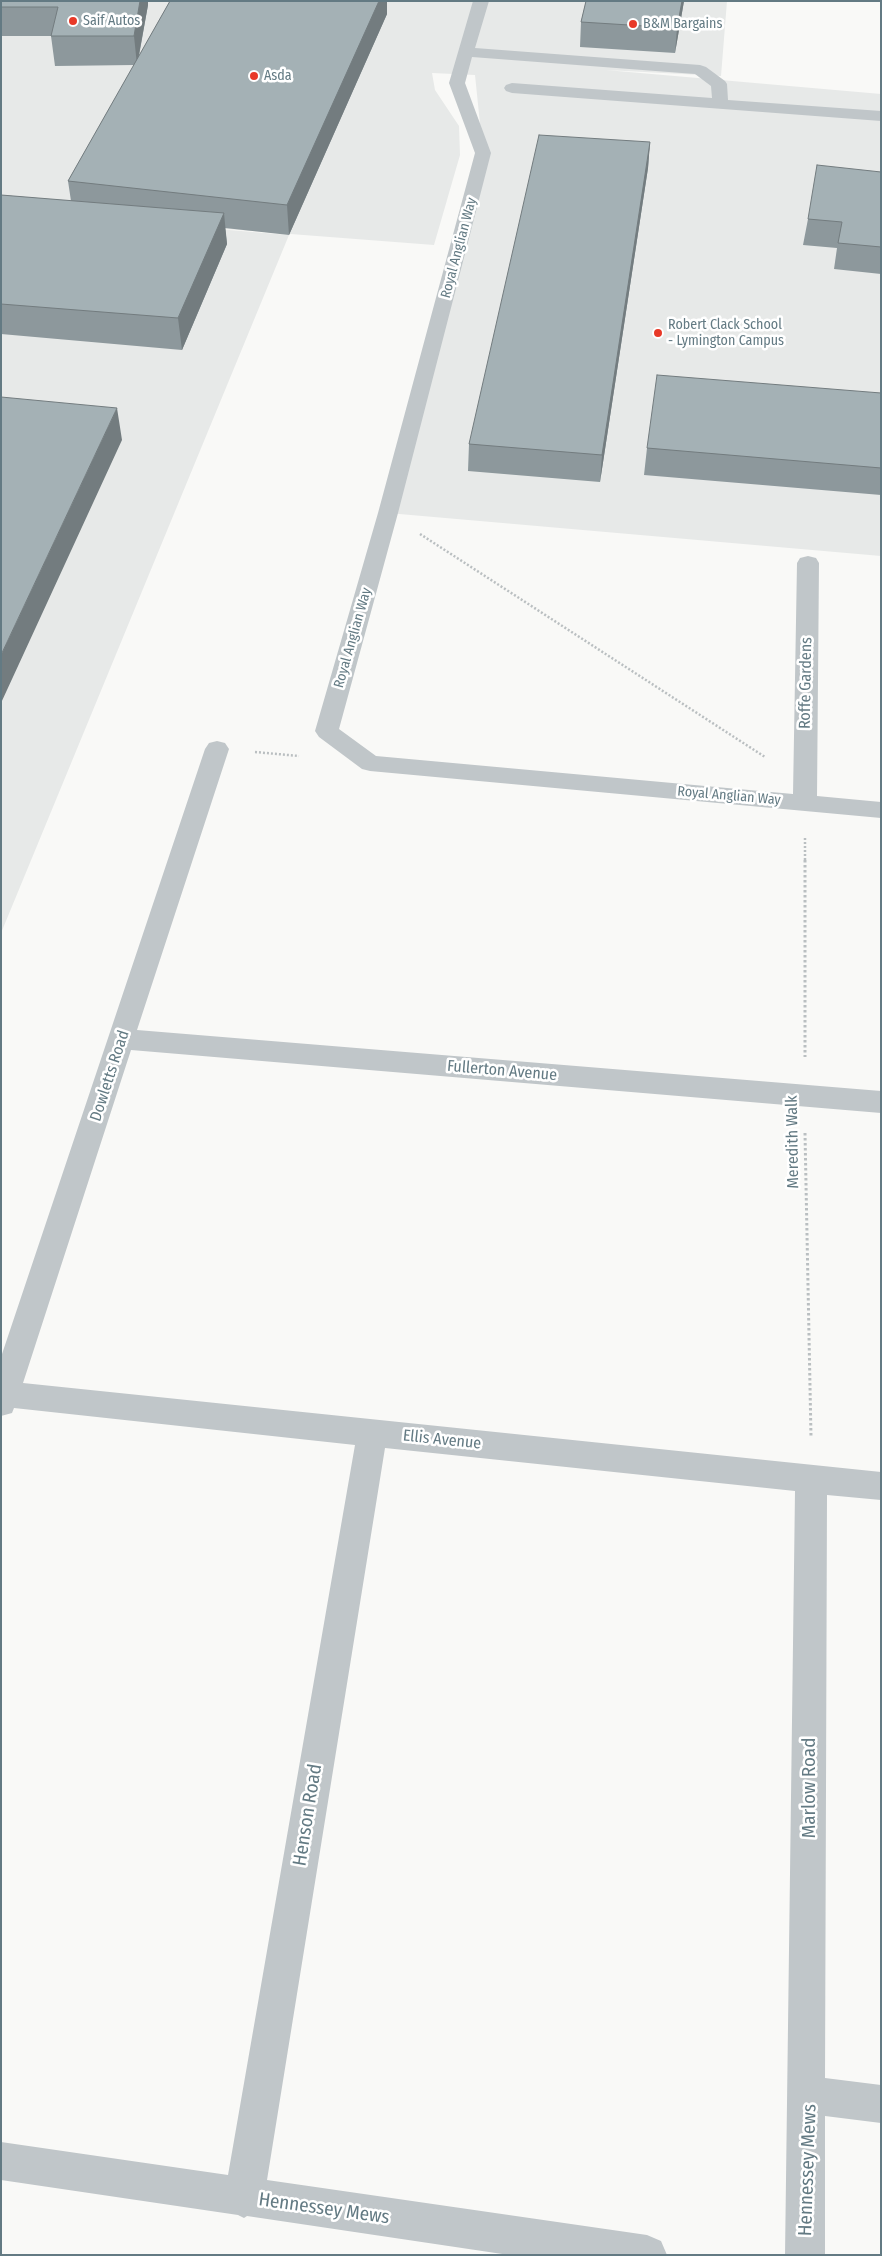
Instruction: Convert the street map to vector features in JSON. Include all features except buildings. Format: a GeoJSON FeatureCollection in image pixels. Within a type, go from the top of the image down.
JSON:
{"type":"FeatureCollection","features":[{"type":"Feature","properties":{"kind":"street","name":"Royal Anglian Way"},"geometry":{"type":"LineString","coordinates":[[481,1],[457,83],[483,153],[388,513],[327,731],[370,763],[804,792],[881,810]]}},
{"type":"Feature","properties":{"kind":"street"},"geometry":{"type":"LineString","coordinates":[[466,52],[678,66],[700,70],[719,84],[720,102]]}},
{"type":"Feature","properties":{"kind":"street"},"geometry":{"type":"LineString","coordinates":[[512,88],[720,102],[881,116]]}},
{"type":"Feature","properties":{"kind":"street","name":"Roffe Gardens"},"geometry":{"type":"LineString","coordinates":[[804,792],[808,563]]}},
{"type":"Feature","properties":{"kind":"street","name":"Dowletts Road"},"geometry":{"type":"LineString","coordinates":[[3,1399],[217,749]]}},
{"type":"Feature","properties":{"kind":"street","name":"Fullerton Avenue"},"geometry":{"type":"LineString","coordinates":[[123,1039],[881,1102]]}},
{"type":"Feature","properties":{"kind":"street","name":"Ellis Avenue"},"geometry":{"type":"LineString","coordinates":[[3,1399],[372,1433],[881,1486]]}},
{"type":"Feature","properties":{"kind":"street","name":"Henson Road"},"geometry":{"type":"LineString","coordinates":[[244,2198],[372,1433]]}},
{"type":"Feature","properties":{"kind":"street","name":"Marlow Road"},"geometry":{"type":"LineString","coordinates":[[808,2095],[812,1480]]}},
{"type":"Feature","properties":{"kind":"street","name":"Hennessey Mews"},"geometry":{"type":"LineString","coordinates":[[805,2255],[808,2095],[881,2104]]}},
{"type":"Feature","properties":{"kind":"street","name":"Hennessey Mews"},"geometry":{"type":"LineString","coordinates":[[1,2161],[244,2198],[647,2255]]}},
{"type":"Feature","properties":{"kind":"path"},"geometry":{"type":"LineString","coordinates":[[388,513],[804,792]]}},
{"type":"Feature","properties":{"kind":"path"},"geometry":{"type":"LineString","coordinates":[[217,749],[370,763]]}},
{"type":"Feature","properties":{"kind":"path","name":"Meredith Walk"},"geometry":{"type":"LineString","coordinates":[[804,792],[805,1096],[812,1480]]}},
{"type":"Feature","properties":{"kind":"shaded area"},"geometry":{"type":"Polygon","coordinates":[[[1,1],[727,1],[721,76],[606,70],[881,94],[881,556],[388,513],[483,153],[475,75],[432,73],[435,90],[459,126],[460,155],[434,245],[121,221],[289,235],[1,933],[1,1]]]}},
{"type":"Feature","properties":{"kind":"place","name":"Saif Autos"},"geometry":{"type":"Point","coordinates":[73,21]}},
{"type":"Feature","properties":{"kind":"place","name":"B&M Bargains"},"geometry":{"type":"Point","coordinates":[633,24]}},
{"type":"Feature","properties":{"kind":"place","name":"Asda"},"geometry":{"type":"Point","coordinates":[254,76]}},
{"type":"Feature","properties":{"kind":"place","name":"Robert Clack School - Lymington Campus"},"geometry":{"type":"Point","coordinates":[658,333]}}]}
